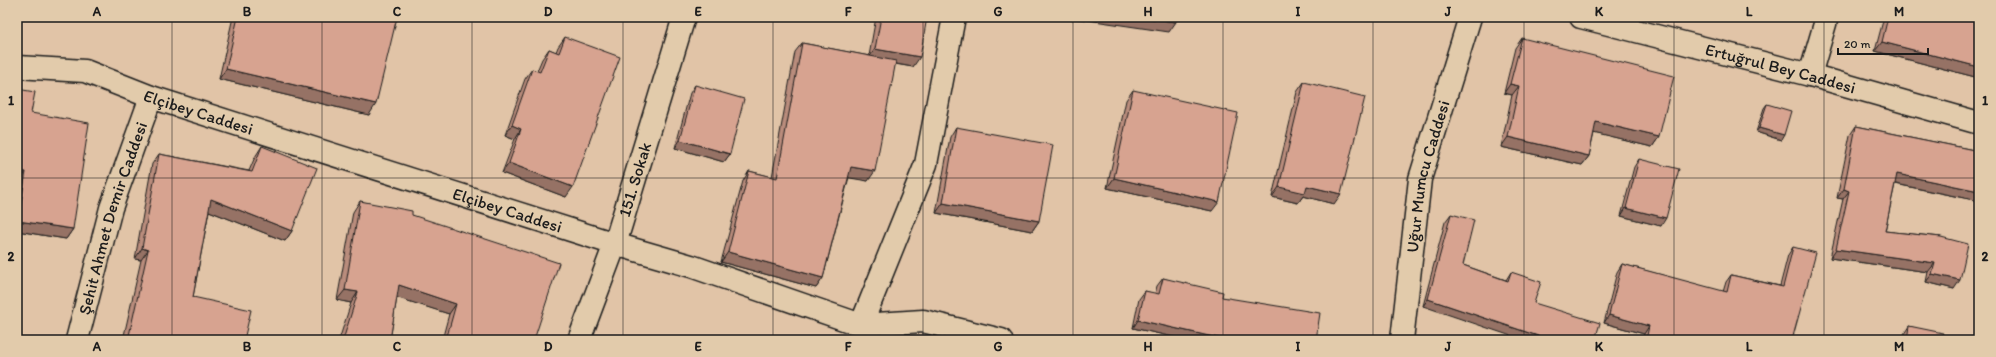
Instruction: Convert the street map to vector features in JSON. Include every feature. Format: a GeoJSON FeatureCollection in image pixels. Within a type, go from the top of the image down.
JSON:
{"type":"FeatureCollection","features":[{"type":"Feature","properties":{"kind":"street","name":"151. Sokak"},"geometry":{"type":"LineString","coordinates":[[579,340],[615,244],[684,17]]}},
{"type":"Feature","properties":{"kind":"street"},"geometry":{"type":"LineString","coordinates":[[861,325],[926,164],[954,17]]}},
{"type":"Feature","properties":{"kind":"street","name":"Uğur Mumcu Caddesi"},"geometry":{"type":"LineString","coordinates":[[1402,340],[1420,179],[1470,17]]}},
{"type":"Feature","properties":{"kind":"street","name":"Ertuğrul Bey Caddesi"},"geometry":{"type":"LineString","coordinates":[[1581,17],[1810,75],[1979,124]]}},
{"type":"Feature","properties":{"kind":"street"},"geometry":{"type":"LineString","coordinates":[[1810,75],[1827,17]]}},
{"type":"Feature","properties":{"kind":"street","name":"Elçibey Caddesi"},"geometry":{"type":"LineString","coordinates":[[17,67],[85,71],[151,97],[615,244],[691,266],[861,325],[923,321],[1001,340]]}},
{"type":"Feature","properties":{"kind":"street","name":"Şehit Ahmet Demir Caddesi"},"geometry":{"type":"LineString","coordinates":[[77,340],[111,208],[151,97]]}},
{"type":"Feature","properties":{"kind":"street"},"geometry":{"type":"LineString","coordinates":[[896,340],[923,321]]}},
{"type":"Feature","properties":{"kind":"building"},"geometry":{"type":"Polygon","coordinates":[[[238,17],[397,17],[376,104],[226,69],[238,17]]]}},
{"type":"Feature","properties":{"kind":"building"},"geometry":{"type":"Polygon","coordinates":[[[881,17],[927,17],[920,57],[875,49],[881,17]]]}},
{"type":"Feature","properties":{"kind":"building"},"geometry":{"type":"Polygon","coordinates":[[[1139,17],[1176,17],[1176,22],[1139,17]]]}},
{"type":"Feature","properties":{"kind":"building"},"geometry":{"type":"Polygon","coordinates":[[[1888,17],[1979,17],[1979,67],[1882,42],[1888,17]]]}},
{"type":"Feature","properties":{"kind":"building"},"geometry":{"type":"Polygon","coordinates":[[[565,37],[620,57],[573,187],[509,163],[521,129],[512,125],[532,69],[540,72],[549,49],[559,53],[565,37]]]}},
{"type":"Feature","properties":{"kind":"building"},"geometry":{"type":"Polygon","coordinates":[[[1522,38],[1674,76],[1659,137],[1596,122],[1589,156],[1508,137],[1519,86],[1510,84],[1522,38]]]}},
{"type":"Feature","properties":{"kind":"building"},"geometry":{"type":"Polygon","coordinates":[[[802,43],[896,61],[875,171],[851,167],[823,278],[728,252],[749,171],[777,178],[802,43]]]}},
{"type":"Feature","properties":{"kind":"building"},"geometry":{"type":"Polygon","coordinates":[[[1304,82],[1365,97],[1341,194],[1307,186],[1305,193],[1279,187],[1304,82]]]}},
{"type":"Feature","properties":{"kind":"building"},"geometry":{"type":"Polygon","coordinates":[[[695,85],[744,99],[730,154],[680,140],[695,85]]]}},
{"type":"Feature","properties":{"kind":"building"},"geometry":{"type":"Polygon","coordinates":[[[17,89],[35,92],[31,113],[89,123],[73,229],[18,221],[26,172],[17,171],[17,89]]]}},
{"type":"Feature","properties":{"kind":"building"},"geometry":{"type":"Polygon","coordinates":[[[1133,90],[1238,113],[1219,202],[1114,178],[1133,90]]]}},
{"type":"Feature","properties":{"kind":"building"},"geometry":{"type":"Polygon","coordinates":[[[1767,104],[1791,111],[1784,135],[1759,128],[1767,104]]]}},
{"type":"Feature","properties":{"kind":"building"},"geometry":{"type":"Polygon","coordinates":[[[1856,126],[1979,151],[1979,191],[1897,174],[1885,231],[1941,237],[1968,244],[1960,280],[1932,274],[1935,263],[1836,249],[1849,191],[1844,189],[1856,126]]]}},
{"type":"Feature","properties":{"kind":"building"},"geometry":{"type":"Polygon","coordinates":[[[956,127],[1053,145],[1039,221],[943,203],[956,127]]]}},
{"type":"Feature","properties":{"kind":"building"},"geometry":{"type":"Polygon","coordinates":[[[262,146],[317,168],[292,231],[211,199],[193,297],[251,310],[244,340],[128,340],[148,250],[142,248],[159,154],[252,172],[262,146]]]}},
{"type":"Feature","properties":{"kind":"building"},"geometry":{"type":"Polygon","coordinates":[[[1639,159],[1679,169],[1666,218],[1626,208],[1639,159]]]}},
{"type":"Feature","properties":{"kind":"building"},"geometry":{"type":"Polygon","coordinates":[[[360,201],[412,211],[412,215],[559,263],[534,340],[446,340],[456,304],[399,285],[390,340],[343,340],[358,292],[345,290],[360,201]]]}},
{"type":"Feature","properties":{"kind":"building"},"geometry":{"type":"Polygon","coordinates":[[[1451,214],[1474,220],[1463,265],[1508,281],[1511,272],[1541,282],[1534,303],[1600,323],[1595,340],[1550,340],[1428,299],[1451,214]]]}},
{"type":"Feature","properties":{"kind":"building"},"geometry":{"type":"Polygon","coordinates":[[[1793,247],[1816,253],[1792,340],[1646,340],[1649,326],[1609,315],[1622,264],[1727,292],[1731,275],[1783,287],[1793,247]]]}},
{"type":"Feature","properties":{"kind":"building"},"geometry":{"type":"Polygon","coordinates":[[[1163,278],[1223,292],[1222,297],[1320,313],[1316,340],[1227,340],[1138,320],[1145,291],[1159,294],[1163,278]]]}},
{"type":"Feature","properties":{"kind":"building"},"geometry":{"type":"Polygon","coordinates":[[[1909,326],[1943,333],[1942,336],[1954,340],[1907,340],[1909,326]]]}}]}
